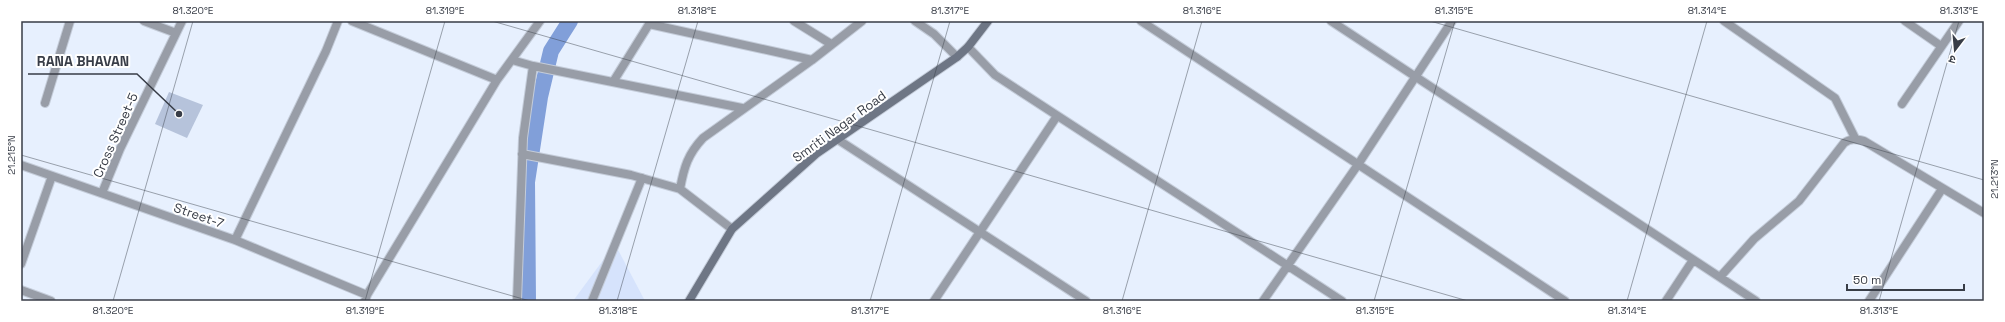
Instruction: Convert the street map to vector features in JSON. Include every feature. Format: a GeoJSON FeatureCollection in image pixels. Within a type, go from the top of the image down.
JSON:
{"type":"FeatureCollection","features":[{"type":"Feature","properties":{"kind":"main road","name":"Smriti Nagar Road"},"geometry":{"type":"LineString","coordinates":[[689,301],[732,229],[816,154],[957,57],[968,47],[988,21]]}},
{"type":"Feature","properties":{"kind":"street"},"geometry":{"type":"LineString","coordinates":[[46,103],[70,21]]}},
{"type":"Feature","properties":{"kind":"street"},"geometry":{"type":"LineString","coordinates":[[144,21],[176,33]]}},
{"type":"Feature","properties":{"kind":"street","name":"Cross Street-5"},"geometry":{"type":"LineString","coordinates":[[102,193],[120,149],[182,21]]}},
{"type":"Feature","properties":{"kind":"street"},"geometry":{"type":"LineString","coordinates":[[235,240],[326,52],[338,21]]}},
{"type":"Feature","properties":{"kind":"street"},"geometry":{"type":"LineString","coordinates":[[352,21],[497,80]]}},
{"type":"Feature","properties":{"kind":"street"},"geometry":{"type":"LineString","coordinates":[[366,298],[497,80],[540,21]]}},
{"type":"Feature","properties":{"kind":"street"},"geometry":{"type":"LineString","coordinates":[[794,21],[831,44]]}},
{"type":"Feature","properties":{"kind":"street"},"geometry":{"type":"LineString","coordinates":[[680,189],[684,168],[692,150],[703,138],[742,108],[812,60],[862,21]]}},
{"type":"Feature","properties":{"kind":"street"},"geometry":{"type":"LineString","coordinates":[[916,21],[934,34],[957,57]]}},
{"type":"Feature","properties":{"kind":"street"},"geometry":{"type":"LineString","coordinates":[[1141,21],[1152,24],[1357,166],[1564,301]]}},
{"type":"Feature","properties":{"kind":"street"},"geometry":{"type":"LineString","coordinates":[[1332,21],[1756,301]]}},
{"type":"Feature","properties":{"kind":"street"},"geometry":{"type":"LineString","coordinates":[[1263,301],[1357,166],[1452,21]]}},
{"type":"Feature","properties":{"kind":"street"},"geometry":{"type":"LineString","coordinates":[[1724,21],[1835,98],[1855,138]]}},
{"type":"Feature","properties":{"kind":"street"},"geometry":{"type":"LineString","coordinates":[[1905,21],[1941,46]]}},
{"type":"Feature","properties":{"kind":"street"},"geometry":{"type":"LineString","coordinates":[[1902,104],[1959,21]]}},
{"type":"Feature","properties":{"kind":"street"},"geometry":{"type":"LineString","coordinates":[[613,82],[650,22],[812,60]]}},
{"type":"Feature","properties":{"kind":"street"},"geometry":{"type":"LineString","coordinates":[[968,47],[995,75],[1342,301]]}},
{"type":"Feature","properties":{"kind":"street"},"geometry":{"type":"LineString","coordinates":[[512,60],[533,66],[742,108]]}},
{"type":"Feature","properties":{"kind":"street"},"geometry":{"type":"LineString","coordinates":[[517,301],[522,154],[533,66]]}},
{"type":"Feature","properties":{"kind":"street"},"geometry":{"type":"LineString","coordinates":[[934,301],[1058,116]]}},
{"type":"Feature","properties":{"kind":"street"},"geometry":{"type":"LineString","coordinates":[[1720,277],[1754,239],[1799,201],[1844,143],[1855,138],[1864,141],[1984,214]]}},
{"type":"Feature","properties":{"kind":"street"},"geometry":{"type":"LineString","coordinates":[[837,139],[1086,301]]}},
{"type":"Feature","properties":{"kind":"street"},"geometry":{"type":"LineString","coordinates":[[522,154],[642,178],[680,189],[732,229]]}},
{"type":"Feature","properties":{"kind":"street","name":"Street-7"},"geometry":{"type":"LineString","coordinates":[[21,165],[235,240],[366,298]]}},
{"type":"Feature","properties":{"kind":"street"},"geometry":{"type":"LineString","coordinates":[[21,264],[52,176]]}},
{"type":"Feature","properties":{"kind":"street"},"geometry":{"type":"LineString","coordinates":[[592,301],[642,178]]}},
{"type":"Feature","properties":{"kind":"street"},"geometry":{"type":"LineString","coordinates":[[1869,301],[1942,189]]}},
{"type":"Feature","properties":{"kind":"street"},"geometry":{"type":"LineString","coordinates":[[1666,301],[1693,260]]}},
{"type":"Feature","properties":{"kind":"street"},"geometry":{"type":"LineString","coordinates":[[21,290],[51,301]]}},
{"type":"Feature","properties":{"kind":"shaded area"},"geometry":{"type":"Polygon","coordinates":[[[615,244],[645,301],[573,301],[615,244]]]}},
{"type":"Feature","properties":{"kind":"building"},"geometry":{"type":"Polygon","coordinates":[[[169,92],[203,105],[187,138],[155,124],[169,92]]]}},
{"type":"Feature","properties":{"kind":"waterway"},"geometry":{"type":"LineString","coordinates":[[528,301],[527,182],[540,97],[551,51],[570,21]]}},
{"type":"Feature","properties":{"kind":"place","name":"RANA BHAVAN"},"geometry":{"type":"Point","coordinates":[179,114]}}]}
